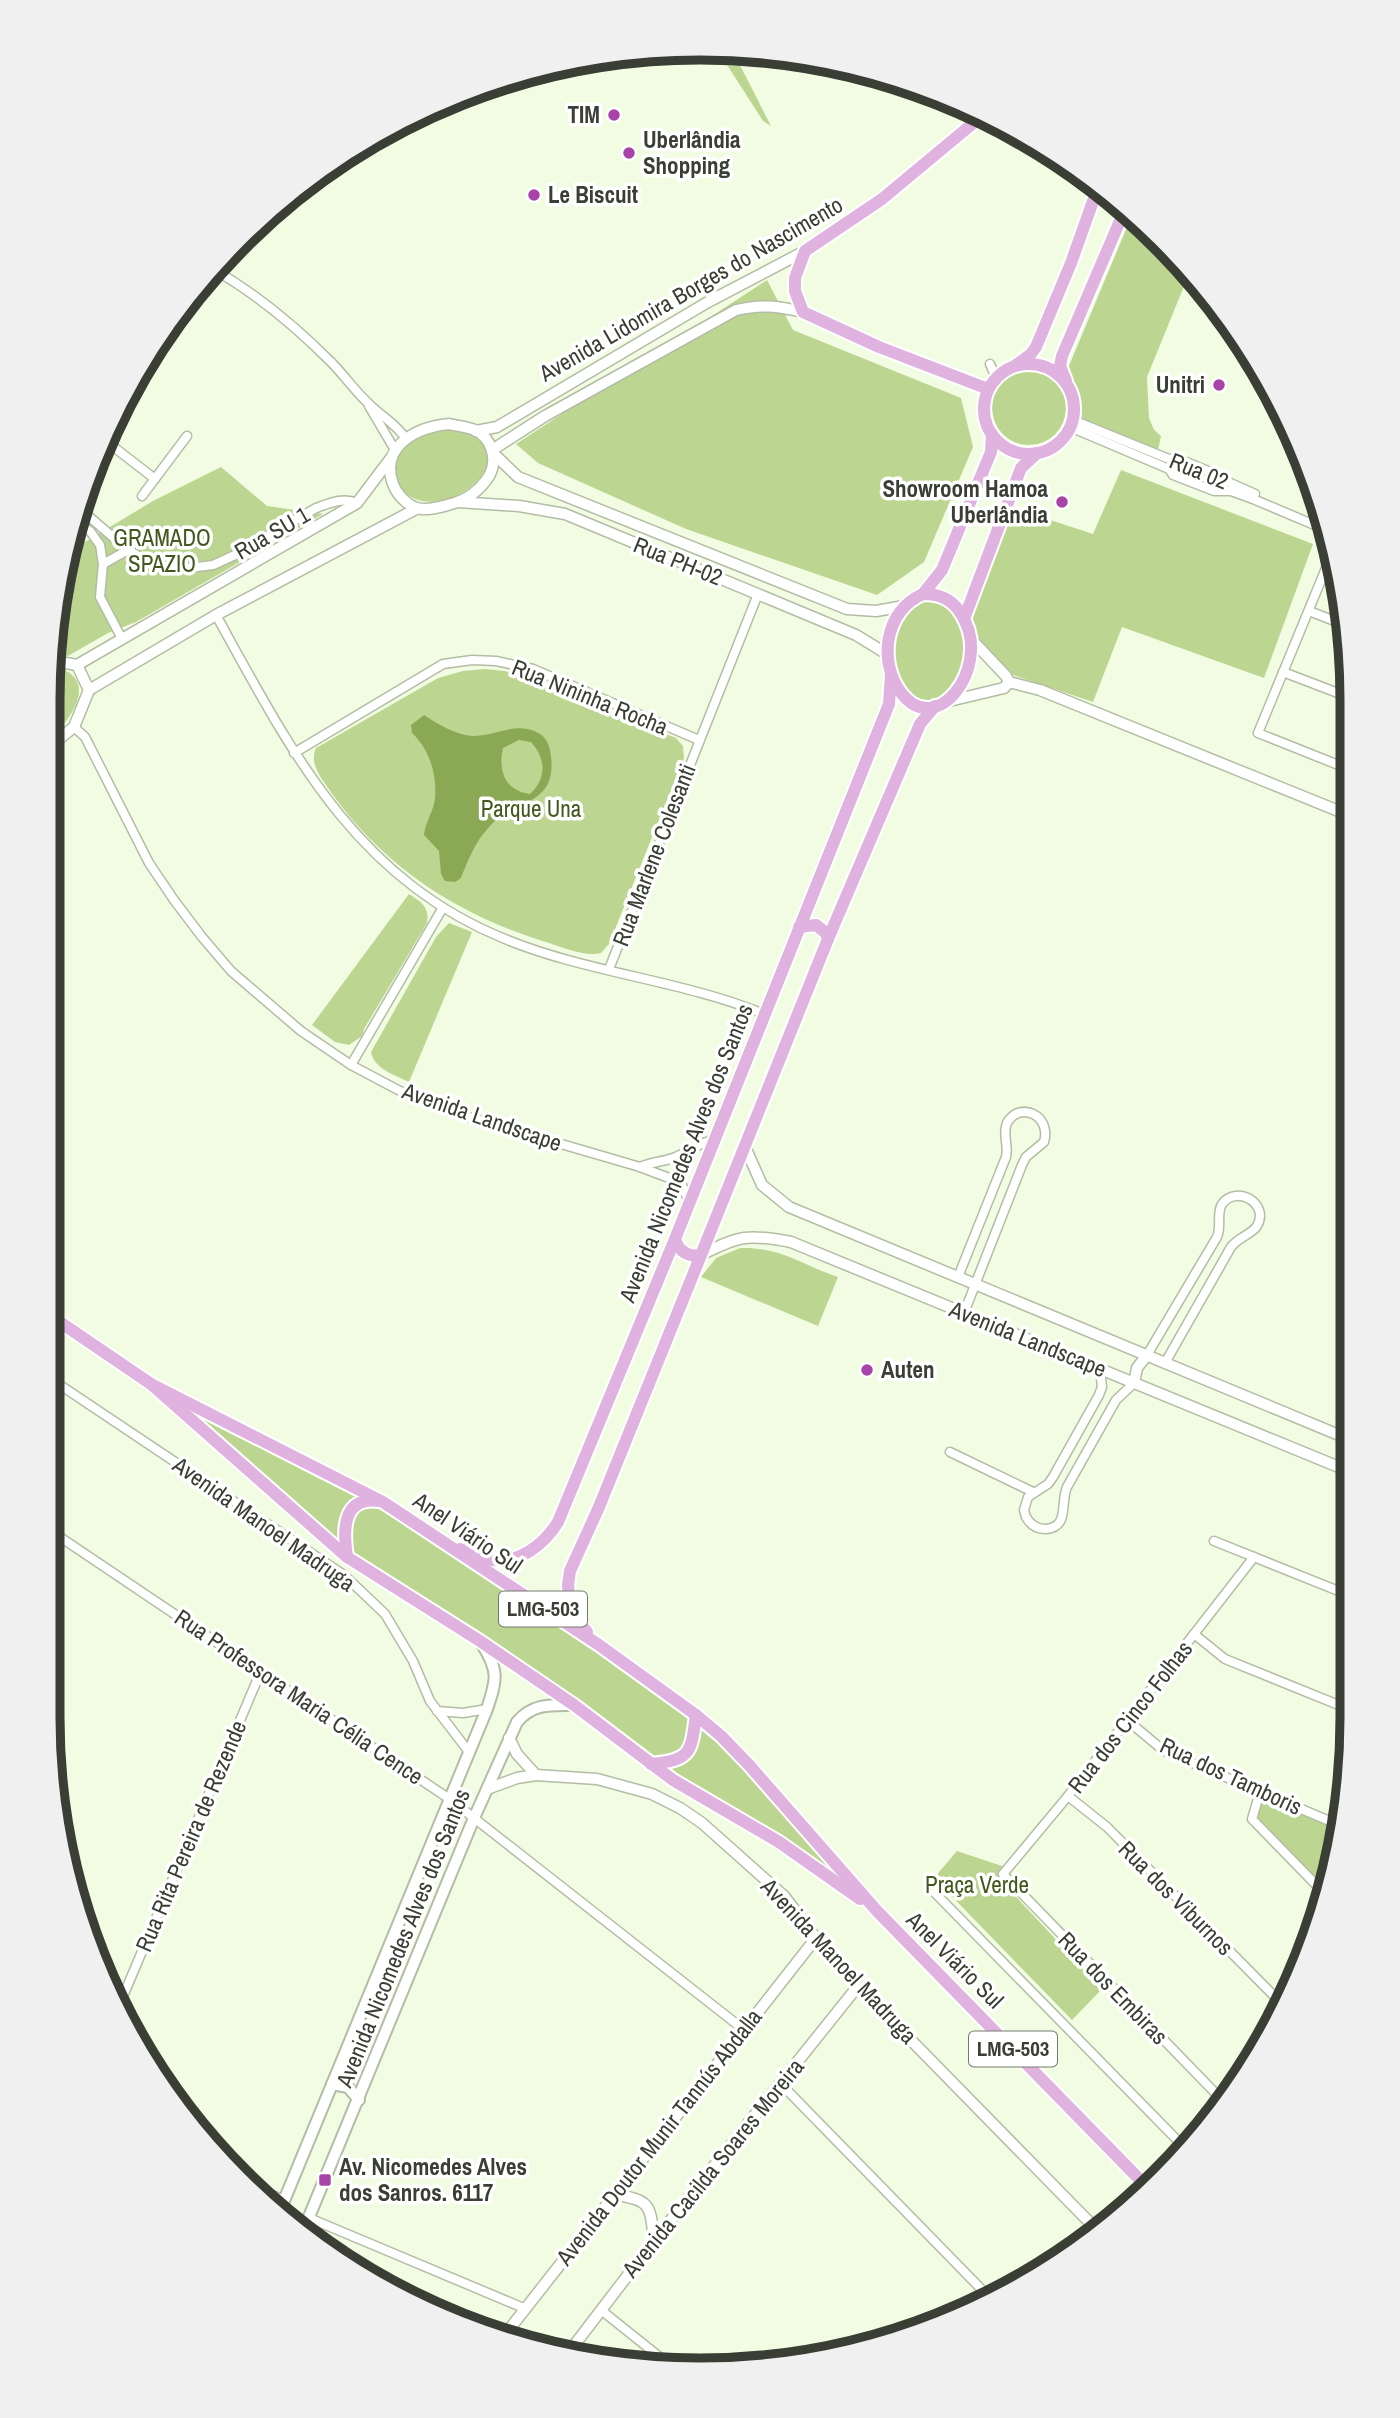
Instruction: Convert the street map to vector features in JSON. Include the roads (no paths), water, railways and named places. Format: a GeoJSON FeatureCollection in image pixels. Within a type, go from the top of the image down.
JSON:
{"type":"FeatureCollection","features":[{"type":"Feature","properties":{"kind":"main road","name":"Avenida Lidomira Borges do Nascimento"},"geometry":{"type":"LineString","coordinates":[[805,251],[882,199],[975,122]]}},
{"type":"Feature","properties":{"kind":"main road"},"geometry":{"type":"LineString","coordinates":[[923,594],[942,570],[991,452],[992,435],[984,412],[988,389],[996,378],[1030,355],[1036,347],[1095,196]]}},
{"type":"Feature","properties":{"kind":"main road"},"geometry":{"type":"LineString","coordinates":[[964,619],[1021,468],[1037,453],[1055,445],[1072,424],[1074,408],[1060,366],[1062,356],[1121,217]]}},
{"type":"Feature","properties":{"kind":"main road"},"geometry":{"type":"LineString","coordinates":[[805,251],[795,278],[795,291],[803,312],[879,346],[988,389]]}},
{"type":"Feature","properties":{"kind":"main road"},"geometry":{"type":"LineString","coordinates":[[1014,366],[1026,363],[1050,369],[1067,385]]}},
{"type":"Feature","properties":{"kind":"main road"},"geometry":{"type":"LineString","coordinates":[[992,435],[1010,450],[1037,453]]}},
{"type":"Feature","properties":{"kind":"main road"},"geometry":{"type":"LineString","coordinates":[[599,1645],[576,1620],[570,1606],[570,1570],[828,939],[920,724],[960,688],[969,670],[973,649],[964,619],[952,602],[943,596],[923,594],[904,606],[890,633],[887,654],[891,675],[907,699],[915,705],[940,704]]}},
{"type":"Feature","properties":{"kind":"main road","name":"Avenida Nicomedes Alves dos Santos"},"geometry":{"type":"LineString","coordinates":[[444,1544],[482,1557],[501,1560],[532,1550],[558,1522],[675,1239],[889,704],[891,675]]}},
{"type":"Feature","properties":{"kind":"main road"},"geometry":{"type":"LineString","coordinates":[[799,927],[816,925],[826,933],[828,939]]}},
{"type":"Feature","properties":{"kind":"main road"},"geometry":{"type":"LineString","coordinates":[[675,1239],[682,1251],[701,1255]]}},
{"type":"Feature","properties":{"kind":"main road","name":"Anel Viário Sul"},"geometry":{"type":"LineString","coordinates":[[60,1322],[150,1384],[347,1557],[480,1641],[574,1705],[651,1764],[779,1842],[877,1911]]}},
{"type":"Feature","properties":{"kind":"main road","name":"Anel Viário Sul"},"geometry":{"type":"LineString","coordinates":[[150,1384],[383,1503],[599,1645],[696,1715],[749,1765],[877,1911],[1142,2182]]}},
{"type":"Feature","properties":{"kind":"main road"},"geometry":{"type":"LineString","coordinates":[[347,1557],[343,1534],[347,1516],[365,1502],[383,1503]]}},
{"type":"Feature","properties":{"kind":"main road","name":"Avenida Nicomedes Alves dos Santos"},"geometry":{"type":"LineString","coordinates":[[282,2203],[487,1709],[496,1675],[480,1641]]}},
{"type":"Feature","properties":{"kind":"main road","name":"Avenida Nicomedes Alves dos Santos"},"geometry":{"type":"LineString","coordinates":[[307,2223],[474,1818],[517,1722],[525,1713],[536,1707],[547,1704],[574,1705]]}},
{"type":"Feature","properties":{"kind":"main road"},"geometry":{"type":"LineString","coordinates":[[651,1764],[672,1762],[687,1754],[696,1715]]}},
{"type":"Feature","properties":{"kind":"main road"},"geometry":{"type":"LineString","coordinates":[[332,2084],[348,2087],[359,2100]]}},
{"type":"Feature","properties":{"kind":"street","name":"Avenida Lidomira Borges do Nascimento"},"geometry":{"type":"LineString","coordinates":[[476,431],[497,428],[668,326],[805,251]]}},
{"type":"Feature","properties":{"kind":"street"},"geometry":{"type":"LineString","coordinates":[[222,274],[269,306],[331,363],[368,404],[398,426],[406,439]]}},
{"type":"Feature","properties":{"kind":"street","name":"Avenida Lidomira Borges do Nascimento"},"geometry":{"type":"LineString","coordinates":[[493,452],[545,416],[736,310],[751,306],[778,307],[803,312]]}},
{"type":"Feature","properties":{"kind":"street"},"geometry":{"type":"LineString","coordinates":[[668,326],[678,342]]}},
{"type":"Feature","properties":{"kind":"street"},"geometry":{"type":"LineString","coordinates":[[990,365],[996,378]]}},
{"type":"Feature","properties":{"kind":"street"},"geometry":{"type":"LineString","coordinates":[[368,404],[393,454],[390,474],[394,488],[416,509]]}},
{"type":"Feature","properties":{"kind":"street"},"geometry":{"type":"LineString","coordinates":[[60,738],[74,727],[89,690],[216,615],[416,509],[438,508],[458,502],[476,492],[491,472],[493,452],[484,436],[476,431],[449,424],[430,426],[414,433],[393,454],[357,503],[77,665],[61,662]]}},
{"type":"Feature","properties":{"kind":"street"},"geometry":{"type":"LineString","coordinates":[[1072,424],[1169,469],[1173,475],[1214,491],[1230,491],[1253,499],[1317,526]]}},
{"type":"Feature","properties":{"kind":"street","name":"Rua 02"},"geometry":{"type":"LineString","coordinates":[[1072,424],[1168,459],[1179,459],[1315,519]]}},
{"type":"Feature","properties":{"kind":"street"},"geometry":{"type":"LineString","coordinates":[[142,496],[187,436]]}},
{"type":"Feature","properties":{"kind":"street"},"geometry":{"type":"LineString","coordinates":[[112,446],[155,479]]}},
{"type":"Feature","properties":{"kind":"street","name":"Rua PH-02"},"geometry":{"type":"LineString","coordinates":[[493,452],[518,477],[847,609],[876,611],[904,606]]}},
{"type":"Feature","properties":{"kind":"street","name":"Rua SU 1"},"geometry":{"type":"LineString","coordinates":[[87,515],[128,550],[142,558],[181,569],[212,565],[235,555],[316,508],[348,499],[357,503]]}},
{"type":"Feature","properties":{"kind":"street","name":"Rua PH-02"},"geometry":{"type":"LineString","coordinates":[[458,502],[519,506],[565,514],[856,635],[887,654]]}},
{"type":"Feature","properties":{"kind":"street"},"geometry":{"type":"LineString","coordinates":[[83,527],[94,535],[100,545],[103,564],[100,597],[122,639]]}},
{"type":"Feature","properties":{"kind":"street"},"geometry":{"type":"LineString","coordinates":[[103,564],[128,550]]}},
{"type":"Feature","properties":{"kind":"street"},"geometry":{"type":"LineString","coordinates":[[1326,568],[1258,733],[1340,766]]}},
{"type":"Feature","properties":{"kind":"street","name":"Rua Marlene Colesanti"},"geometry":{"type":"LineString","coordinates":[[609,969],[758,594]]}},
{"type":"Feature","properties":{"kind":"street"},"geometry":{"type":"LineString","coordinates":[[1309,611],[1336,621]]}},
{"type":"Feature","properties":{"kind":"street"},"geometry":{"type":"LineString","coordinates":[[216,615],[294,753],[336,811],[367,848],[442,909],[505,939],[764,1014]]}},
{"type":"Feature","properties":{"kind":"street"},"geometry":{"type":"LineString","coordinates":[[971,639],[1009,682],[1040,690],[1340,812]]}},
{"type":"Feature","properties":{"kind":"street","name":"Rua Nininha Rocha"},"geometry":{"type":"LineString","coordinates":[[294,753],[443,664],[472,660],[496,660],[533,669],[699,740]]}},
{"type":"Feature","properties":{"kind":"street"},"geometry":{"type":"LineString","coordinates":[[77,665],[89,690]]}},
{"type":"Feature","properties":{"kind":"street"},"geometry":{"type":"LineString","coordinates":[[1283,672],[1340,694]]}},
{"type":"Feature","properties":{"kind":"street"},"geometry":{"type":"LineString","coordinates":[[940,704],[1004,688],[1009,682]]}},
{"type":"Feature","properties":{"kind":"street","name":"Avenida Landscape"},"geometry":{"type":"LineString","coordinates":[[74,727],[85,737],[149,863],[202,937],[231,971],[301,1031],[351,1065],[400,1091],[448,1111],[640,1167],[677,1181],[682,1185],[689,1202]]}},
{"type":"Feature","properties":{"kind":"street"},"geometry":{"type":"LineString","coordinates":[[351,1065],[442,909]]}},
{"type":"Feature","properties":{"kind":"street"},"geometry":{"type":"LineString","coordinates":[[958,1277],[1008,1150],[1005,1136],[1008,1122],[1018,1113],[1032,1113],[1043,1122],[1046,1135],[1022,1165],[964,1313]]}},
{"type":"Feature","properties":{"kind":"street"},"geometry":{"type":"LineString","coordinates":[[640,1167],[650,1162],[671,1159],[702,1142],[714,1140]]}},
{"type":"Feature","properties":{"kind":"street","name":"Avenida Landscape"},"geometry":{"type":"LineString","coordinates":[[745,1147],[762,1185],[789,1207],[1340,1435]]}},
{"type":"Feature","properties":{"kind":"street"},"geometry":{"type":"LineString","coordinates":[[1100,1369],[1102,1387],[1079,1431],[1048,1484],[1033,1492],[1025,1503],[1026,1517],[1042,1529],[1055,1526],[1064,1515],[1064,1494],[1116,1400],[1134,1383],[1137,1367],[1147,1355],[1217,1237],[1223,1203],[1235,1195],[1249,1197],[1260,1214],[1256,1227],[1236,1240],[1231,1247],[1165,1363]]}},
{"type":"Feature","properties":{"kind":"street"},"geometry":{"type":"LineString","coordinates":[[976,1230],[994,1236]]}},
{"type":"Feature","properties":{"kind":"street","name":"Avenida Landscape"},"geometry":{"type":"LineString","coordinates":[[701,1255],[744,1236],[790,1242],[1340,1467]]}},
{"type":"Feature","properties":{"kind":"street"},"geometry":{"type":"LineString","coordinates":[[1176,1307],[1192,1316]]}},
{"type":"Feature","properties":{"kind":"street","name":"Avenida Manoel Madruga"},"geometry":{"type":"LineString","coordinates":[[60,1385],[344,1575],[384,1615],[400,1637],[424,1689],[469,1752]]}},
{"type":"Feature","properties":{"kind":"street"},"geometry":{"type":"LineString","coordinates":[[1079,1431],[1094,1440]]}},
{"type":"Feature","properties":{"kind":"street"},"geometry":{"type":"LineString","coordinates":[[950,1452],[1033,1492]]}},
{"type":"Feature","properties":{"kind":"street","name":"Rua Professora Maria Célia Cence"},"geometry":{"type":"LineString","coordinates":[[60,1537],[451,1800],[743,2029]]}},
{"type":"Feature","properties":{"kind":"street"},"geometry":{"type":"LineString","coordinates":[[1214,1541],[1340,1592]]}},
{"type":"Feature","properties":{"kind":"street","name":"Rua dos Cinco Folhas"},"geometry":{"type":"LineString","coordinates":[[1003,1874],[1068,1796],[1254,1557]]}},
{"type":"Feature","properties":{"kind":"street"},"geometry":{"type":"LineString","coordinates":[[1194,1634],[1225,1659],[1340,1706]]}},
{"type":"Feature","properties":{"kind":"street","name":"Rua Rita Pereira de Rezende"},"geometry":{"type":"LineString","coordinates":[[123,1995],[261,1671]]}},
{"type":"Feature","properties":{"kind":"street"},"geometry":{"type":"LineString","coordinates":[[438,1711],[463,1713],[487,1709]]}},
{"type":"Feature","properties":{"kind":"street","name":"Rua dos Tamboris"},"geometry":{"type":"LineString","coordinates":[[1127,1720],[1164,1751],[1332,1822]]}},
{"type":"Feature","properties":{"kind":"street"},"geometry":{"type":"LineString","coordinates":[[509,1738],[536,1775]]}},
{"type":"Feature","properties":{"kind":"street","name":"Avenida Manoel Madruga"},"geometry":{"type":"LineString","coordinates":[[487,1789],[517,1778],[536,1775],[597,1779],[652,1794],[680,1808],[784,1896],[816,1938],[859,1986],[1092,2225]]}},
{"type":"Feature","properties":{"kind":"street"},"geometry":{"type":"LineString","coordinates":[[1260,1793],[1252,1819],[1318,1887]]}},
{"type":"Feature","properties":{"kind":"street","name":"Rua dos Viburnos"},"geometry":{"type":"LineString","coordinates":[[1068,1796],[1107,1827],[1276,1998]]}},
{"type":"Feature","properties":{"kind":"street","name":"Rua dos Embiras"},"geometry":{"type":"LineString","coordinates":[[1003,1874],[1217,2095]]}},
{"type":"Feature","properties":{"kind":"street"},"geometry":{"type":"LineString","coordinates":[[935,1893],[1180,2143]]}},
{"type":"Feature","properties":{"kind":"street","name":"Avenida Doutor Munir Tannús Abdalla"},"geometry":{"type":"LineString","coordinates":[[509,2330],[816,1938]]}},
{"type":"Feature","properties":{"kind":"street","name":"Avenida Cacilda Soares Moreira"},"geometry":{"type":"LineString","coordinates":[[574,2346],[654,2241],[859,1986]]}},
{"type":"Feature","properties":{"kind":"street"},"geometry":{"type":"LineString","coordinates":[[780,2083],[984,2292]]}},
{"type":"Feature","properties":{"kind":"street"},"geometry":{"type":"LineString","coordinates":[[613,2194],[643,2201],[651,2217],[654,2241]]}},
{"type":"Feature","properties":{"kind":"street"},"geometry":{"type":"LineString","coordinates":[[309,2218],[526,2309]]}},
{"type":"Feature","properties":{"kind":"street"},"geometry":{"type":"LineString","coordinates":[[600,2311],[660,2357]]}},
{"type":"Feature","properties":{"kind":"place","name":"TIM"},"geometry":{"type":"Point","coordinates":[614,115]}},
{"type":"Feature","properties":{"kind":"place","name":"Uberlândia Shopping"},"geometry":{"type":"Point","coordinates":[629,153]}},
{"type":"Feature","properties":{"kind":"place","name":"Le Biscuit"},"geometry":{"type":"Point","coordinates":[534,195]}},
{"type":"Feature","properties":{"kind":"place","name":"Unitri"},"geometry":{"type":"Point","coordinates":[1219,385]}},
{"type":"Feature","properties":{"kind":"place","name":"Showroom Hamoa Uberlândia"},"geometry":{"type":"Point","coordinates":[1062,502]}},
{"type":"Feature","properties":{"kind":"place","name":"Auten"},"geometry":{"type":"Point","coordinates":[867,1370]}},
{"type":"Feature","properties":{"kind":"place","name":"Av. Nicomedes Alves dos Sanros. 6117"},"geometry":{"type":"Point","coordinates":[325,2180]}},
{"type":"Feature","properties":{"kind":"park label","name":"GRAMADO SPAZIO"},"geometry":{"type":"Point","coordinates":[162,551]}},
{"type":"Feature","properties":{"kind":"park label","name":"Parque Una"},"geometry":{"type":"Point","coordinates":[531,809]}},
{"type":"Feature","properties":{"kind":"park label","name":"Praça Verde"},"geometry":{"type":"Point","coordinates":[977,1885]}}]}
